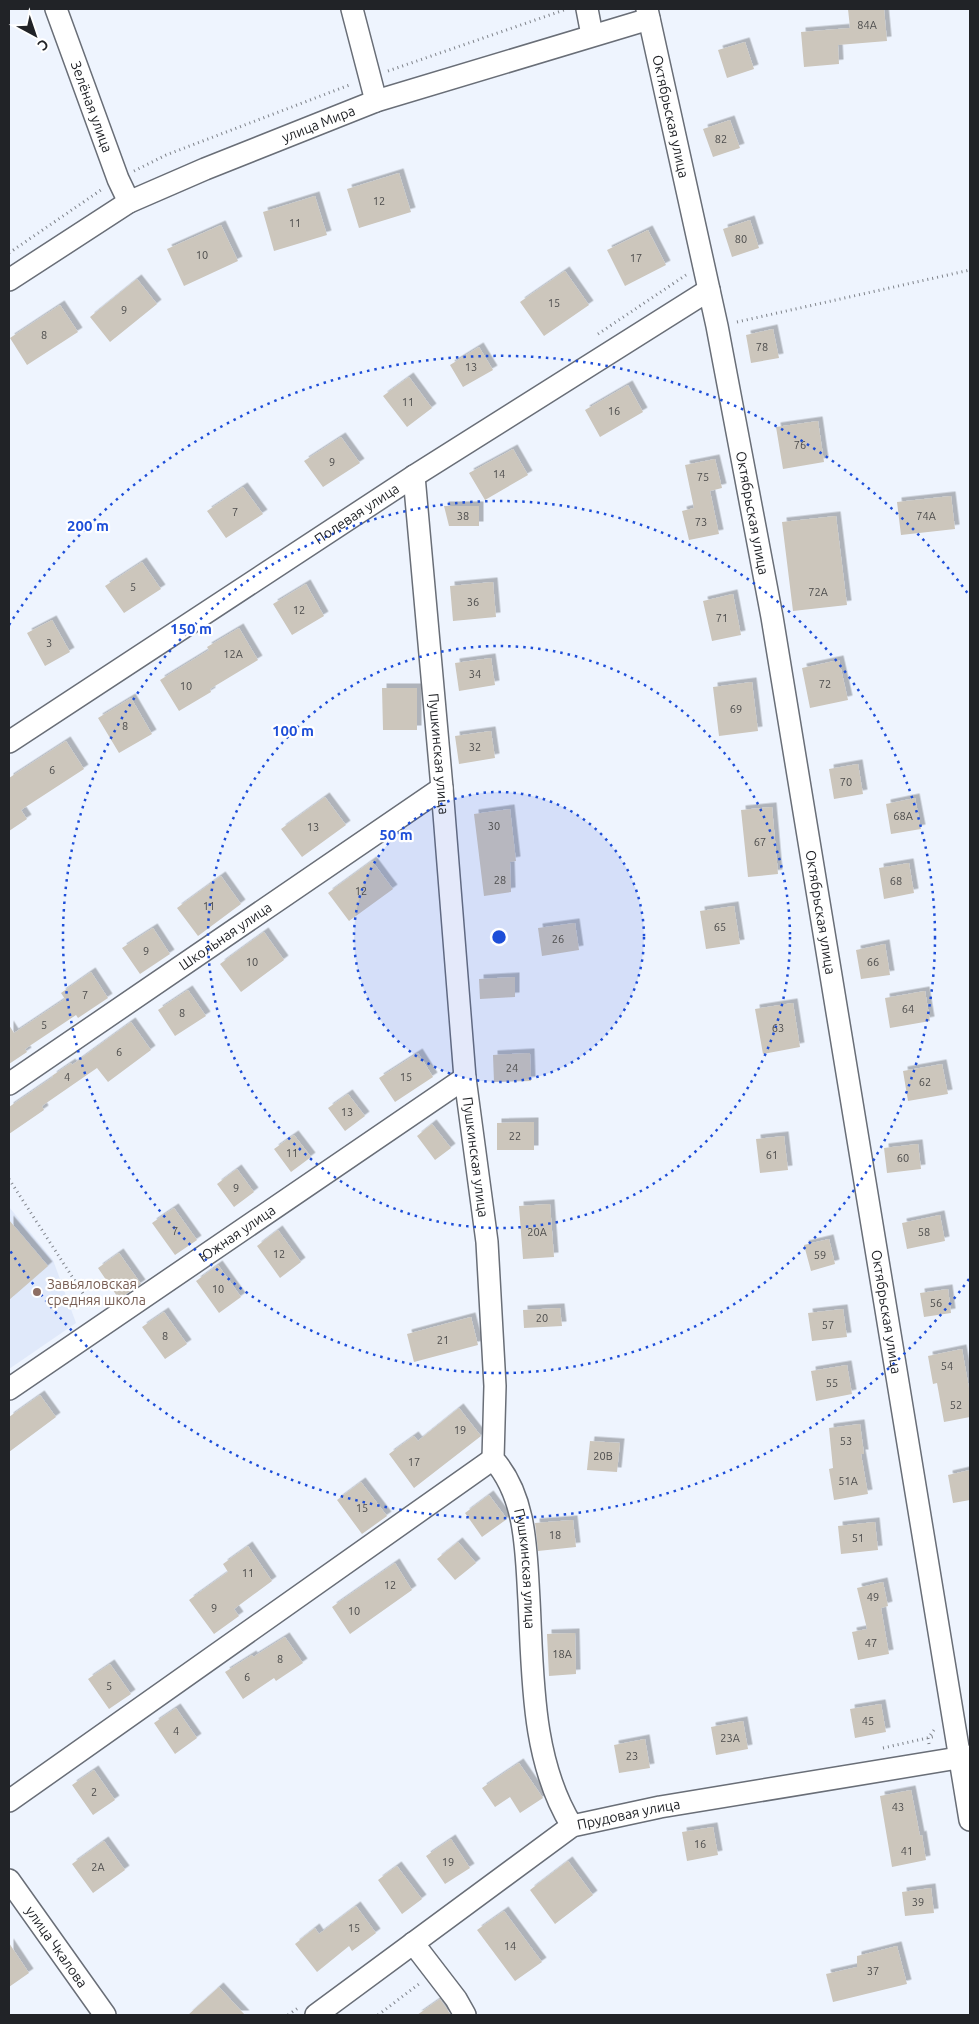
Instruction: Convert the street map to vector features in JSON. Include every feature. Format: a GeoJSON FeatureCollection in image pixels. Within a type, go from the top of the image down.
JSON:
{"type":"FeatureCollection","features":[{"type":"Feature","properties":{"kind":"street","name":"Зелёная улица"},"geometry":{"type":"LineString","coordinates":[[56,9],[118,179],[129,202]]}},
{"type":"Feature","properties":{"kind":"street"},"geometry":{"type":"LineString","coordinates":[[352,9],[376,101]]}},
{"type":"Feature","properties":{"kind":"street"},"geometry":{"type":"LineString","coordinates":[[587,9],[592,35]]}},
{"type":"Feature","properties":{"kind":"street","name":"улица Мира"},"geometry":{"type":"LineString","coordinates":[[9,280],[129,202],[205,169],[376,101],[592,35],[648,14]]}},
{"type":"Feature","properties":{"kind":"street","name":"Октябрьская улица"},"geometry":{"type":"LineString","coordinates":[[648,14],[717,326],[772,617],[965,1757],[970,1820]]}},
{"type":"Feature","properties":{"kind":"street","name":"Полевая улица"},"geometry":{"type":"LineString","coordinates":[[9,742],[414,476],[709,290]]}},
{"type":"Feature","properties":{"kind":"street","name":"Пушкинская улица"},"geometry":{"type":"LineString","coordinates":[[414,476],[442,788],[465,1078],[486,1242],[495,1386],[494,1459],[504,1472],[514,1491],[526,1544],[534,1693],[546,1768],[563,1813],[572,1826]]}},
{"type":"Feature","properties":{"kind":"street","name":"Школьная улица"},"geometry":{"type":"LineString","coordinates":[[9,1084],[442,788]]}},
{"type":"Feature","properties":{"kind":"street","name":"Южная улица"},"geometry":{"type":"LineString","coordinates":[[9,1389],[465,1078]]}},
{"type":"Feature","properties":{"kind":"street"},"geometry":{"type":"LineString","coordinates":[[9,1801],[494,1459]]}},
{"type":"Feature","properties":{"kind":"street","name":"Прудовая улица"},"geometry":{"type":"LineString","coordinates":[[316,2015],[572,1826],[660,1807],[965,1757]]}},
{"type":"Feature","properties":{"kind":"street","name":"улица Чкалова"},"geometry":{"type":"LineString","coordinates":[[9,1880],[105,2015]]}},
{"type":"Feature","properties":{"kind":"street"},"geometry":{"type":"LineString","coordinates":[[413,1943],[466,2015]]}},
{"type":"Feature","properties":{"kind":"path"},"geometry":{"type":"LineString","coordinates":[[717,326],[970,270]]}},
{"type":"Feature","properties":{"kind":"path"},"geometry":{"type":"LineString","coordinates":[[9,1179],[103,1324]]}},
{"type":"Feature","properties":{"kind":"path"},"geometry":{"type":"LineString","coordinates":[[378,2015],[436,1972]]}},
{"type":"Feature","properties":{"kind":"shaded area","name":"Завьяловская средняя школа"},"geometry":{"type":"Polygon","coordinates":[[[9,1207],[53,1260],[76,1323],[9,1369],[9,1207]]]}},
{"type":"Feature","properties":{"kind":"building"},"geometry":{"type":"Polygon","coordinates":[[[848,9],[884,9],[887,41],[838,45],[839,64],[804,67],[801,32],[850,28],[848,9]]]}},
{"type":"Feature","properties":{"kind":"building"},"geometry":{"type":"Polygon","coordinates":[[[745,42],[754,69],[727,78],[718,50],[745,42]]]}},
{"type":"Feature","properties":{"kind":"building"},"geometry":{"type":"Polygon","coordinates":[[[730,120],[740,148],[713,157],[703,129],[730,120]]]}},
{"type":"Feature","properties":{"kind":"building"},"geometry":{"type":"Polygon","coordinates":[[[399,173],[411,212],[359,228],[347,189],[399,173]]]}},
{"type":"Feature","properties":{"kind":"building"},"geometry":{"type":"Polygon","coordinates":[[[315,196],[327,235],[274,251],[263,212],[315,196]]]}},
{"type":"Feature","properties":{"kind":"building"},"geometry":{"type":"Polygon","coordinates":[[[750,220],[759,248],[732,257],[723,229],[750,220]]]}},
{"type":"Feature","properties":{"kind":"building"},"geometry":{"type":"Polygon","coordinates":[[[221,225],[238,261],[184,286],[167,249],[221,225]]]}},
{"type":"Feature","properties":{"kind":"building"},"geometry":{"type":"Polygon","coordinates":[[[648,230],[666,265],[625,286],[607,250],[648,230]]]}},
{"type":"Feature","properties":{"kind":"building"},"geometry":{"type":"Polygon","coordinates":[[[565,271],[589,305],[544,336],[520,302],[565,271]]]}},
{"type":"Feature","properties":{"kind":"building"},"geometry":{"type":"Polygon","coordinates":[[[137,279],[157,304],[110,342],[90,317],[137,279]]]}},
{"type":"Feature","properties":{"kind":"building"},"geometry":{"type":"Polygon","coordinates":[[[60,305],[78,332],[27,365],[10,338],[60,305]]]}},
{"type":"Feature","properties":{"kind":"building"},"geometry":{"type":"Polygon","coordinates":[[[773,329],[779,358],[751,363],[746,335],[773,329]]]}},
{"type":"Feature","properties":{"kind":"building"},"geometry":{"type":"Polygon","coordinates":[[[479,347],[493,370],[463,387],[450,365],[479,347]]]}},
{"type":"Feature","properties":{"kind":"building"},"geometry":{"type":"Polygon","coordinates":[[[409,377],[432,408],[407,427],[383,396],[409,377]]]}},
{"type":"Feature","properties":{"kind":"building"},"geometry":{"type":"Polygon","coordinates":[[[628,385],[643,412],[600,437],[585,410],[628,385]]]}},
{"type":"Feature","properties":{"kind":"building"},"geometry":{"type":"Polygon","coordinates":[[[818,421],[824,462],[783,469],[776,427],[818,421]]]}},
{"type":"Feature","properties":{"kind":"building"},"geometry":{"type":"Polygon","coordinates":[[[341,437],[360,463],[323,487],[304,461],[341,437]]]}},
{"type":"Feature","properties":{"kind":"building"},"geometry":{"type":"Polygon","coordinates":[[[513,449],[528,475],[485,500],[469,473],[513,449]]]}},
{"type":"Feature","properties":{"kind":"building"},"geometry":{"type":"Polygon","coordinates":[[[715,459],[722,488],[710,491],[719,534],[689,540],[682,511],[694,508],[685,465],[715,459]]]}},
{"type":"Feature","properties":{"kind":"building"},"geometry":{"type":"Polygon","coordinates":[[[243,487],[263,514],[226,538],[207,511],[243,487]]]}},
{"type":"Feature","properties":{"kind":"building"},"geometry":{"type":"Polygon","coordinates":[[[951,496],[955,529],[901,535],[897,502],[951,496]]]}},
{"type":"Feature","properties":{"kind":"building"},"geometry":{"type":"Polygon","coordinates":[[[444,506],[479,506],[479,526],[449,526],[444,506]]]}},
{"type":"Feature","properties":{"kind":"building"},"geometry":{"type":"Polygon","coordinates":[[[836,516],[847,605],[793,611],[782,522],[836,516]]]}},
{"type":"Feature","properties":{"kind":"building"},"geometry":{"type":"Polygon","coordinates":[[[142,562],[161,589],[124,613],[105,586],[142,562]]]}},
{"type":"Feature","properties":{"kind":"building"},"geometry":{"type":"Polygon","coordinates":[[[493,582],[496,617],[453,621],[450,586],[493,582]]]}},
{"type":"Feature","properties":{"kind":"building"},"geometry":{"type":"Polygon","coordinates":[[[306,584],[324,616],[292,635],[273,604],[306,584]]]}},
{"type":"Feature","properties":{"kind":"building"},"geometry":{"type":"Polygon","coordinates":[[[733,594],[741,635],[712,641],[703,601],[733,594]]]}},
{"type":"Feature","properties":{"kind":"building"},"geometry":{"type":"Polygon","coordinates":[[[52,620],[70,652],[45,666],[27,633],[52,620]]]}},
{"type":"Feature","properties":{"kind":"building"},"geometry":{"type":"Polygon","coordinates":[[[239,628],[258,660],[210,689],[211,692],[179,711],[160,680],[209,650],[207,647],[239,628]]]}},
{"type":"Feature","properties":{"kind":"building"},"geometry":{"type":"Polygon","coordinates":[[[491,658],[495,685],[459,691],[455,663],[491,658]]]}},
{"type":"Feature","properties":{"kind":"building"},"geometry":{"type":"Polygon","coordinates":[[[839,660],[848,700],[810,708],[802,668],[839,660]]]}},
{"type":"Feature","properties":{"kind":"building"},"geometry":{"type":"Polygon","coordinates":[[[752,682],[758,731],[719,736],[713,687],[752,682]]]}},
{"type":"Feature","properties":{"kind":"building"},"geometry":{"type":"Polygon","coordinates":[[[382,688],[417,688],[417,730],[383,730],[382,688]]]}},
{"type":"Feature","properties":{"kind":"building"},"geometry":{"type":"Polygon","coordinates":[[[131,698],[152,734],[119,753],[98,718],[131,698]]]}},
{"type":"Feature","properties":{"kind":"building"},"geometry":{"type":"Polygon","coordinates":[[[491,731],[495,758],[459,764],[455,736],[491,731]]]}},
{"type":"Feature","properties":{"kind":"building"},"geometry":{"type":"Polygon","coordinates":[[[66,741],[84,769],[21,810],[27,819],[9,831],[9,778],[66,741]]]}},
{"type":"Feature","properties":{"kind":"building"},"geometry":{"type":"Polygon","coordinates":[[[858,764],[863,794],[834,799],[829,769],[858,764]]]}},
{"type":"Feature","properties":{"kind":"building"},"geometry":{"type":"Polygon","coordinates":[[[325,797],[346,825],[302,857],[281,829],[325,797]]]}},
{"type":"Feature","properties":{"kind":"building"},"geometry":{"type":"Polygon","coordinates":[[[915,798],[921,829],[891,834],[886,804],[915,798]]]}},
{"type":"Feature","properties":{"kind":"building"},"geometry":{"type":"Polygon","coordinates":[[[772,807],[778,874],[748,877],[741,810],[772,807]]]}},
{"type":"Feature","properties":{"kind":"building"},"geometry":{"type":"Polygon","coordinates":[[[510,809],[516,861],[510,862],[511,892],[484,896],[474,814],[510,809]]]}},
{"type":"Feature","properties":{"kind":"building"},"geometry":{"type":"Polygon","coordinates":[[[372,861],[393,889],[349,921],[328,893],[372,861]]]}},
{"type":"Feature","properties":{"kind":"building"},"geometry":{"type":"Polygon","coordinates":[[[909,863],[914,893],[884,899],[879,868],[909,863]]]}},
{"type":"Feature","properties":{"kind":"building"},"geometry":{"type":"Polygon","coordinates":[[[221,876],[241,904],[198,936],[177,908],[221,876]]]}},
{"type":"Feature","properties":{"kind":"building"},"geometry":{"type":"Polygon","coordinates":[[[734,906],[740,944],[706,949],[700,911],[734,906]]]}},
{"type":"Feature","properties":{"kind":"building"},"geometry":{"type":"Polygon","coordinates":[[[575,923],[579,950],[542,956],[538,928],[575,923]]]}},
{"type":"Feature","properties":{"kind":"building"},"geometry":{"type":"Polygon","coordinates":[[[153,928],[170,954],[140,974],[122,948],[153,928]]]}},
{"type":"Feature","properties":{"kind":"building"},"geometry":{"type":"Polygon","coordinates":[[[264,932],[284,960],[241,992],[220,964],[264,932]]]}},
{"type":"Feature","properties":{"kind":"building"},"geometry":{"type":"Polygon","coordinates":[[[885,944],[890,975],[861,979],[856,950],[885,944]]]}},
{"type":"Feature","properties":{"kind":"building"},"geometry":{"type":"Polygon","coordinates":[[[91,972],[108,998],[78,1018],[76,1015],[25,1049],[27,1052],[9,1064],[9,1025],[14,1033],[65,999],[61,993],[91,972]]]}},
{"type":"Feature","properties":{"kind":"building"},"geometry":{"type":"Polygon","coordinates":[[[515,977],[515,997],[480,999],[479,979],[515,977]]]}},
{"type":"Feature","properties":{"kind":"building"},"geometry":{"type":"Polygon","coordinates":[[[188,990],[206,1016],[175,1036],[158,1010],[188,990]]]}},
{"type":"Feature","properties":{"kind":"building"},"geometry":{"type":"Polygon","coordinates":[[[925,991],[930,1021],[890,1028],[885,998],[925,991]]]}},
{"type":"Feature","properties":{"kind":"building"},"geometry":{"type":"Polygon","coordinates":[[[793,1003],[800,1047],[763,1054],[755,1009],[793,1003]]]}},
{"type":"Feature","properties":{"kind":"building"},"geometry":{"type":"Polygon","coordinates":[[[131,1022],[151,1050],[108,1082],[97,1068],[42,1106],[44,1110],[9,1134],[9,1107],[71,1063],[72,1065],[131,1022]]]}},
{"type":"Feature","properties":{"kind":"building"},"geometry":{"type":"Polygon","coordinates":[[[418,1053],[433,1077],[395,1102],[379,1078],[418,1053]]]}},
{"type":"Feature","properties":{"kind":"building"},"geometry":{"type":"Polygon","coordinates":[[[530,1053],[531,1081],[494,1082],[493,1055],[530,1053]]]}},
{"type":"Feature","properties":{"kind":"building"},"geometry":{"type":"Polygon","coordinates":[[[942,1064],[948,1094],[908,1101],[903,1071],[942,1064]]]}},
{"type":"Feature","properties":{"kind":"building"},"geometry":{"type":"Polygon","coordinates":[[[348,1094],[365,1116],[345,1131],[328,1108],[348,1094]]]}},
{"type":"Feature","properties":{"kind":"building"},"geometry":{"type":"Polygon","coordinates":[[[534,1122],[534,1150],[497,1150],[497,1123],[534,1122]]]}},
{"type":"Feature","properties":{"kind":"building"},"geometry":{"type":"Polygon","coordinates":[[[432,1124],[451,1148],[435,1160],[417,1136],[432,1124]]]}},
{"type":"Feature","properties":{"kind":"building"},"geometry":{"type":"Polygon","coordinates":[[[294,1135],[311,1157],[291,1172],[274,1149],[294,1135]]]}},
{"type":"Feature","properties":{"kind":"building"},"geometry":{"type":"Polygon","coordinates":[[[784,1136],[788,1170],[760,1173],[756,1139],[784,1136]]]}},
{"type":"Feature","properties":{"kind":"building"},"geometry":{"type":"Polygon","coordinates":[[[918,1144],[921,1169],[887,1173],[884,1148],[918,1144]]]}},
{"type":"Feature","properties":{"kind":"building"},"geometry":{"type":"Polygon","coordinates":[[[237,1169],[254,1192],[234,1207],[217,1184],[237,1169]]]}},
{"type":"Feature","properties":{"kind":"building"},"geometry":{"type":"Polygon","coordinates":[[[550,1204],[554,1257],[523,1259],[519,1206],[550,1204]]]}},
{"type":"Feature","properties":{"kind":"building"},"geometry":{"type":"Polygon","coordinates":[[[174,1208],[197,1240],[175,1255],[152,1223],[174,1208]]]}},
{"type":"Feature","properties":{"kind":"building"},"geometry":{"type":"Polygon","coordinates":[[[940,1215],[945,1241],[907,1249],[902,1223],[940,1215]]]}},
{"type":"Feature","properties":{"kind":"building"},"geometry":{"type":"Polygon","coordinates":[[[9,1220],[48,1266],[9,1300],[9,1220]]]}},
{"type":"Feature","properties":{"kind":"building"},"geometry":{"type":"Polygon","coordinates":[[[278,1230],[301,1262],[280,1278],[257,1246],[278,1230]]]}},
{"type":"Feature","properties":{"kind":"building"},"geometry":{"type":"Polygon","coordinates":[[[829,1239],[835,1264],[811,1271],[804,1245],[829,1239]]]}},
{"type":"Feature","properties":{"kind":"building"},"geometry":{"type":"Polygon","coordinates":[[[119,1253],[141,1284],[119,1299],[98,1268],[119,1253]]]}},
{"type":"Feature","properties":{"kind":"building"},"geometry":{"type":"Polygon","coordinates":[[[218,1265],[241,1297],[219,1313],[196,1281],[218,1265]]]}},
{"type":"Feature","properties":{"kind":"building"},"geometry":{"type":"Polygon","coordinates":[[[948,1289],[951,1313],[924,1317],[920,1293],[948,1289]]]}},
{"type":"Feature","properties":{"kind":"building"},"geometry":{"type":"Polygon","coordinates":[[[560,1308],[562,1326],[524,1328],[523,1310],[560,1308]]]}},
{"type":"Feature","properties":{"kind":"building"},"geometry":{"type":"Polygon","coordinates":[[[843,1309],[847,1337],[812,1341],[808,1313],[843,1309]]]}},
{"type":"Feature","properties":{"kind":"building"},"geometry":{"type":"Polygon","coordinates":[[[164,1312],[187,1344],[165,1359],[142,1327],[164,1312]]]}},
{"type":"Feature","properties":{"kind":"building"},"geometry":{"type":"Polygon","coordinates":[[[471,1317],[478,1345],[414,1362],[407,1334],[471,1317]]]}},
{"type":"Feature","properties":{"kind":"building"},"geometry":{"type":"Polygon","coordinates":[[[962,1349],[970,1394],[970,1417],[944,1422],[937,1383],[933,1384],[928,1356],[962,1349]]]}},
{"type":"Feature","properties":{"kind":"building"},"geometry":{"type":"Polygon","coordinates":[[[847,1365],[852,1394],[816,1401],[811,1371],[847,1365]]]}},
{"type":"Feature","properties":{"kind":"building"},"geometry":{"type":"Polygon","coordinates":[[[40,1395],[56,1417],[9,1452],[9,1417],[40,1395]]]}},
{"type":"Feature","properties":{"kind":"building"},"geometry":{"type":"Polygon","coordinates":[[[459,1408],[481,1436],[414,1488],[389,1454],[414,1436],[418,1441],[459,1408]]]}},
{"type":"Feature","properties":{"kind":"building"},"geometry":{"type":"Polygon","coordinates":[[[860,1424],[864,1454],[861,1454],[868,1494],[834,1500],[829,1469],[833,1468],[829,1428],[860,1424]]]}},
{"type":"Feature","properties":{"kind":"building"},"geometry":{"type":"Polygon","coordinates":[[[590,1441],[620,1443],[617,1472],[587,1470],[590,1441]]]}},
{"type":"Feature","properties":{"kind":"building"},"geometry":{"type":"Polygon","coordinates":[[[970,1470],[970,1500],[953,1503],[948,1475],[970,1470]]]}},
{"type":"Feature","properties":{"kind":"building"},"geometry":{"type":"Polygon","coordinates":[[[361,1482],[387,1516],[362,1534],[337,1500],[361,1482]]]}},
{"type":"Feature","properties":{"kind":"building"},"geometry":{"type":"Polygon","coordinates":[[[489,1495],[507,1519],[482,1537],[465,1513],[489,1495]]]}},
{"type":"Feature","properties":{"kind":"building"},"geometry":{"type":"Polygon","coordinates":[[[573,1520],[576,1547],[538,1551],[535,1523],[573,1520]]]}},
{"type":"Feature","properties":{"kind":"building"},"geometry":{"type":"Polygon","coordinates":[[[875,1522],[878,1550],[841,1554],[838,1526],[875,1522]]]}},
{"type":"Feature","properties":{"kind":"building"},"geometry":{"type":"Polygon","coordinates":[[[458,1542],[476,1563],[455,1580],[437,1559],[458,1542]]]}},
{"type":"Feature","properties":{"kind":"building"},"geometry":{"type":"Polygon","coordinates":[[[248,1546],[272,1581],[234,1609],[239,1616],[214,1634],[189,1600],[228,1572],[223,1564],[248,1546]]]}},
{"type":"Feature","properties":{"kind":"building"},"geometry":{"type":"Polygon","coordinates":[[[395,1563],[412,1590],[350,1634],[332,1607],[395,1563]]]}},
{"type":"Feature","properties":{"kind":"building"},"geometry":{"type":"Polygon","coordinates":[[[883,1582],[888,1606],[881,1608],[889,1654],[858,1660],[852,1632],[867,1629],[857,1588],[883,1582]]]}},
{"type":"Feature","properties":{"kind":"building"},"geometry":{"type":"Polygon","coordinates":[[[575,1633],[576,1674],[549,1676],[547,1634],[575,1633]]]}},
{"type":"Feature","properties":{"kind":"building"},"geometry":{"type":"Polygon","coordinates":[[[285,1637],[303,1663],[276,1681],[274,1678],[243,1699],[225,1672],[285,1637]]]}},
{"type":"Feature","properties":{"kind":"building"},"geometry":{"type":"Polygon","coordinates":[[[110,1664],[131,1694],[109,1709],[88,1679],[110,1664]]]}},
{"type":"Feature","properties":{"kind":"building"},"geometry":{"type":"Polygon","coordinates":[[[881,1704],[886,1732],[855,1738],[850,1709],[881,1704]]]}},
{"type":"Feature","properties":{"kind":"building"},"geometry":{"type":"Polygon","coordinates":[[[176,1708],[197,1738],[175,1754],[154,1723],[176,1708]]]}},
{"type":"Feature","properties":{"kind":"building"},"geometry":{"type":"Polygon","coordinates":[[[743,1721],[748,1749],[716,1755],[711,1727],[743,1721]]]}},
{"type":"Feature","properties":{"kind":"building"},"geometry":{"type":"Polygon","coordinates":[[[645,1739],[650,1768],[619,1773],[614,1745],[645,1739]]]}},
{"type":"Feature","properties":{"kind":"building"},"geometry":{"type":"Polygon","coordinates":[[[519,1763],[543,1798],[520,1813],[510,1797],[495,1807],[482,1788],[519,1763]]]}},
{"type":"Feature","properties":{"kind":"building"},"geometry":{"type":"Polygon","coordinates":[[[94,1770],[115,1800],[93,1815],[72,1785],[94,1770]]]}},
{"type":"Feature","properties":{"kind":"building"},"geometry":{"type":"Polygon","coordinates":[[[911,1790],[926,1860],[892,1867],[880,1796],[911,1790]]]}},
{"type":"Feature","properties":{"kind":"building"},"geometry":{"type":"Polygon","coordinates":[[[713,1827],[718,1855],[687,1861],[682,1832],[713,1827]]]}},
{"type":"Feature","properties":{"kind":"building"},"geometry":{"type":"Polygon","coordinates":[[[451,1839],[470,1868],[445,1884],[426,1856],[451,1839]]]}},
{"type":"Feature","properties":{"kind":"building"},"geometry":{"type":"Polygon","coordinates":[[[104,1841],[125,1870],[93,1893],[72,1864],[104,1841]]]}},
{"type":"Feature","properties":{"kind":"building"},"geometry":{"type":"Polygon","coordinates":[[[568,1861],[593,1895],[555,1924],[530,1890],[568,1861]]]}},
{"type":"Feature","properties":{"kind":"building"},"geometry":{"type":"Polygon","coordinates":[[[397,1866],[422,1899],[402,1914],[378,1880],[397,1866]]]}},
{"type":"Feature","properties":{"kind":"building"},"geometry":{"type":"Polygon","coordinates":[[[931,1888],[934,1913],[905,1916],[902,1892],[931,1888]]]}},
{"type":"Feature","properties":{"kind":"building"},"geometry":{"type":"Polygon","coordinates":[[[356,1906],[376,1933],[352,1951],[349,1946],[317,1972],[295,1944],[315,1928],[319,1934],[356,1906]]]}},
{"type":"Feature","properties":{"kind":"building"},"geometry":{"type":"Polygon","coordinates":[[[504,1911],[542,1962],[515,1981],[477,1930],[504,1911]]]}},
{"type":"Feature","properties":{"kind":"building"},"geometry":{"type":"Polygon","coordinates":[[[9,1943],[29,1973],[9,1987],[9,1943]]]}},
{"type":"Feature","properties":{"kind":"building"},"geometry":{"type":"Polygon","coordinates":[[[897,1946],[907,1984],[833,2002],[826,1974],[857,1967],[857,1956],[897,1946]]]}},
{"type":"Feature","properties":{"kind":"building"},"geometry":{"type":"Polygon","coordinates":[[[219,1987],[245,2015],[188,2015],[219,1987]]]}},
{"type":"Feature","properties":{"kind":"building"},"geometry":{"type":"Polygon","coordinates":[[[440,1999],[451,2015],[417,2015],[440,1999]]]}},
{"type":"Feature","properties":{"kind":"place","name":"Завьяловская средняя школа"},"geometry":{"type":"Point","coordinates":[37,1292]}}]}
